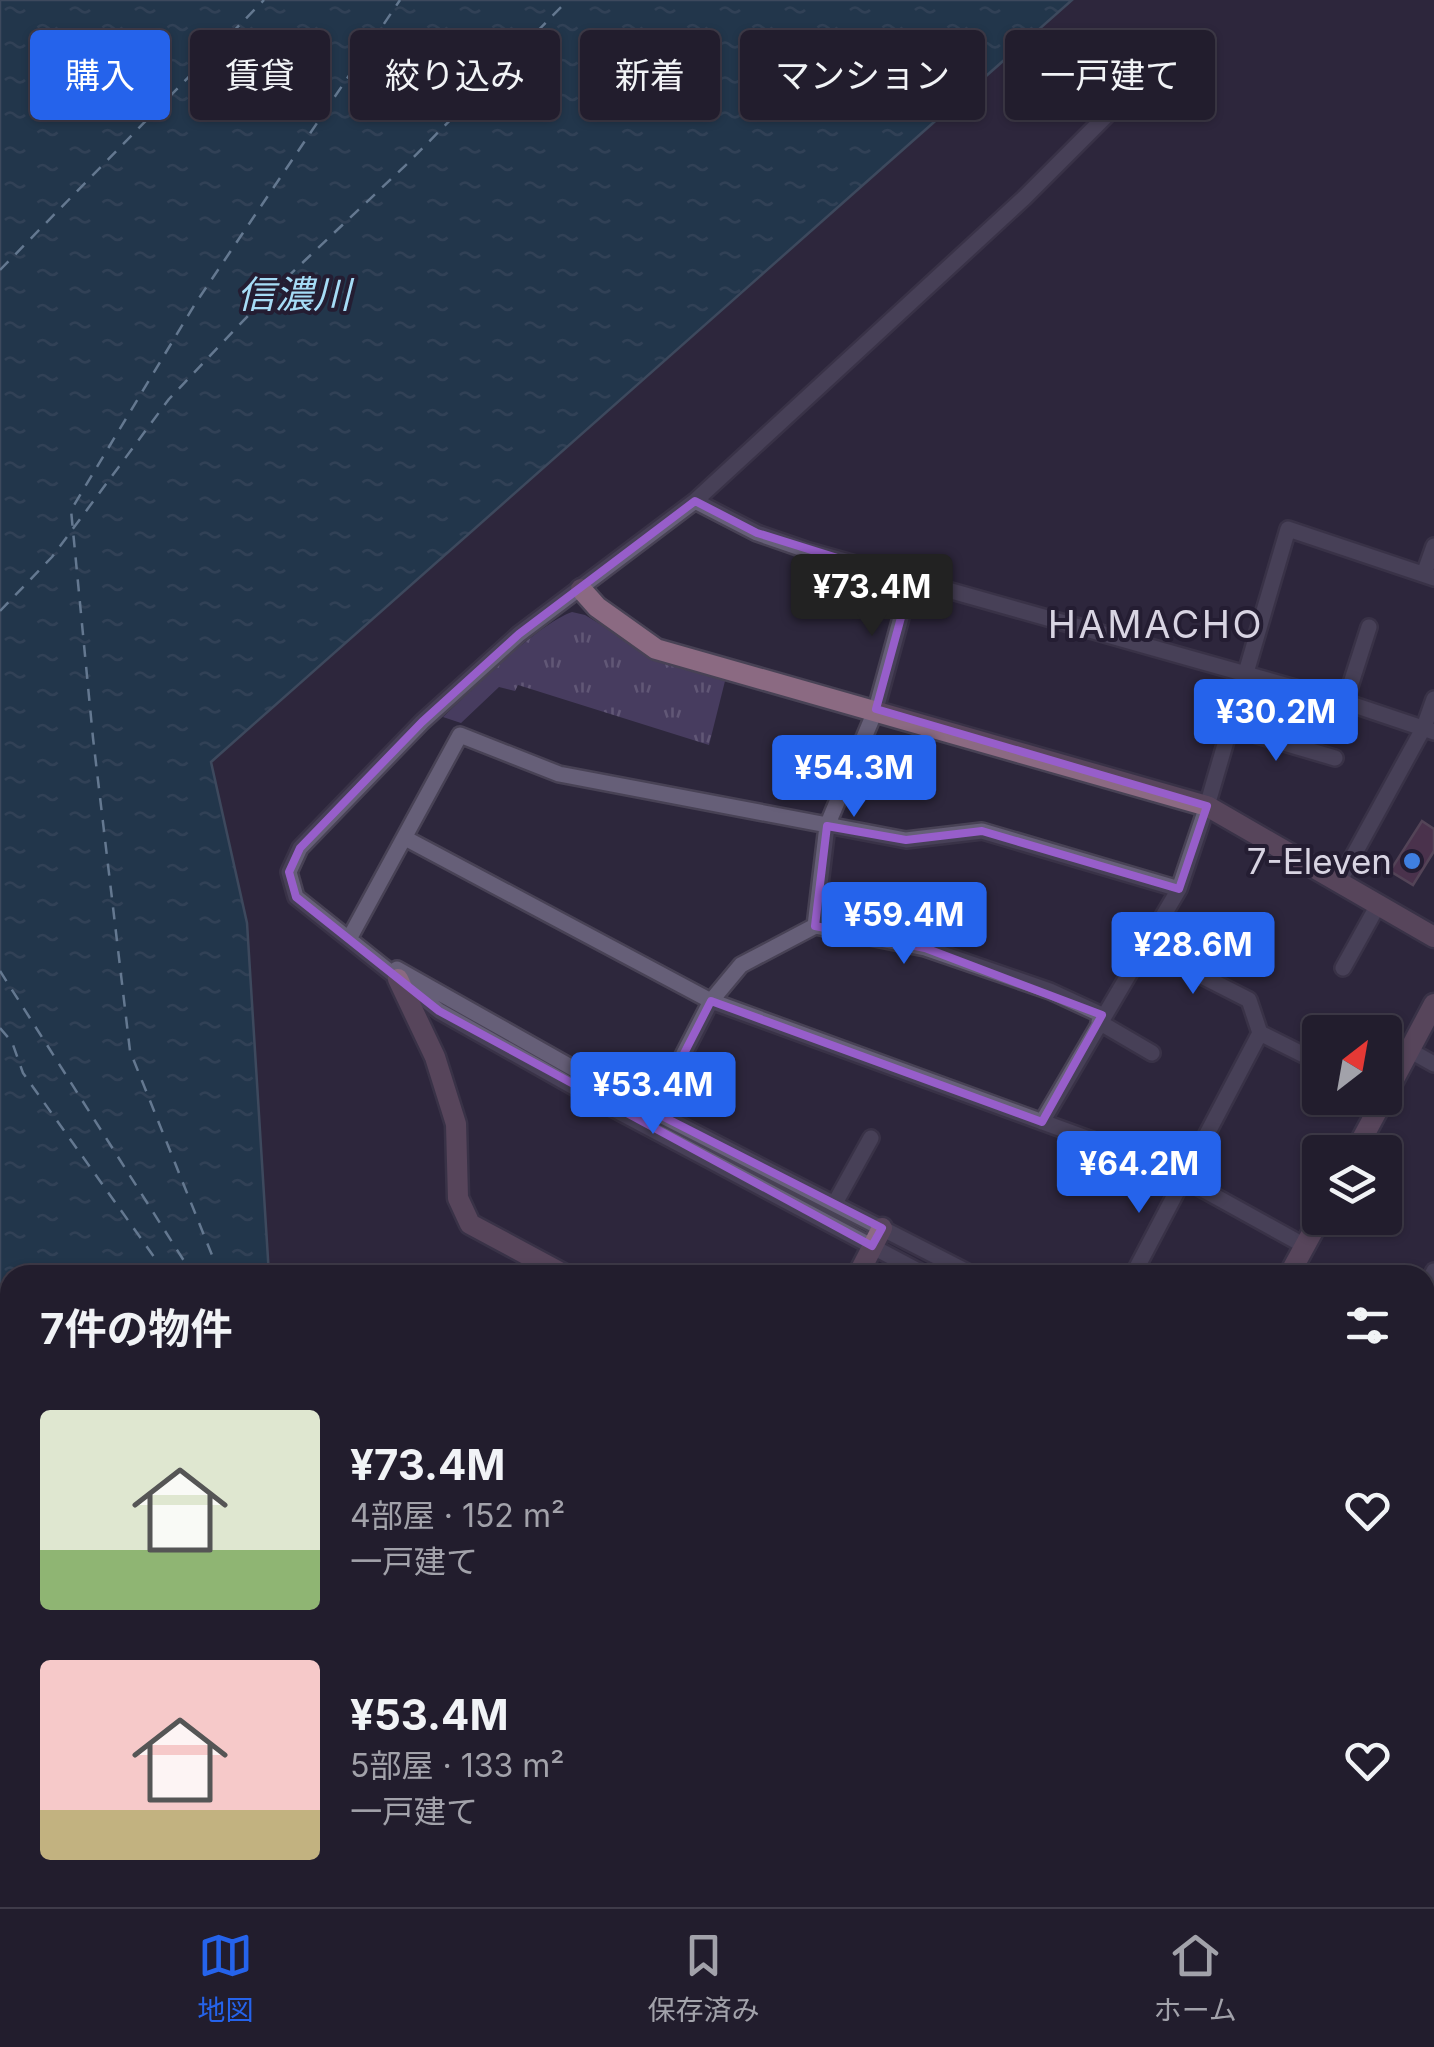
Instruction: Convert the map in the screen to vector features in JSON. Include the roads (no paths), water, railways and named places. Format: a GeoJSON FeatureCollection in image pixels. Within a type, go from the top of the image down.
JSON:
{"type":"FeatureCollection","features":[{"type":"Feature","properties":{"kind":"street"},"geometry":{"type":"LineString","coordinates":[[948,1265],[877,1237],[604,1104],[438,1012],[296,897],[289,872],[300,848],[518,634],[695,501],[1024,198],[1102,120]]}},
{"type":"Feature","properties":{"kind":"street"},"geometry":{"type":"LineString","coordinates":[[695,501],[757,532],[911,581],[1345,702],[1429,730]]}},
{"type":"Feature","properties":{"kind":"street"},"geometry":{"type":"LineString","coordinates":[[1042,1122],[1179,888],[1288,529],[1429,576],[1434,546]]}},
{"type":"Feature","properties":{"kind":"street"},"geometry":{"type":"LineString","coordinates":[[815,926],[826,826],[876,709],[911,581]]}},
{"type":"Feature","properties":{"kind":"street"},"geometry":{"type":"LineString","coordinates":[[580,589],[656,649],[1207,806],[1434,937]]}},
{"type":"Feature","properties":{"kind":"street"},"geometry":{"type":"LineString","coordinates":[[1345,702],[1369,627]]}},
{"type":"Feature","properties":{"kind":"street"},"geometry":{"type":"LineString","coordinates":[[1339,882],[1429,730],[1434,698]]}},
{"type":"Feature","properties":{"kind":"street"},"geometry":{"type":"LineString","coordinates":[[1230,727],[1336,758]]}},
{"type":"Feature","properties":{"kind":"street"},"geometry":{"type":"LineString","coordinates":[[354,944],[460,734],[559,774],[906,840],[982,831],[1179,888]]}},
{"type":"Feature","properties":{"kind":"street"},"geometry":{"type":"LineString","coordinates":[[405,838],[712,1001],[1042,1122],[1184,1179],[1305,1246]]}},
{"type":"Feature","properties":{"kind":"street"},"geometry":{"type":"LineString","coordinates":[[1344,968],[1378,905]]}},
{"type":"Feature","properties":{"kind":"street"},"geometry":{"type":"LineString","coordinates":[[654,1112],[712,1001],[741,965],[815,926],[925,948],[1050,990],[1152,1054]]}},
{"type":"Feature","properties":{"kind":"street"},"geometry":{"type":"LineString","coordinates":[[354,944],[654,1112],[835,1203],[913,1265]]}},
{"type":"Feature","properties":{"kind":"street"},"geometry":{"type":"LineString","coordinates":[[1144,946],[1249,1000],[1260,1033],[1302,1054]]}},
{"type":"Feature","properties":{"kind":"street"},"geometry":{"type":"LineString","coordinates":[[398,980],[435,1057],[456,1124],[458,1198],[470,1224],[546,1265]]}},
{"type":"Feature","properties":{"kind":"street"},"geometry":{"type":"LineString","coordinates":[[1402,1063],[1434,1004]]}},
{"type":"Feature","properties":{"kind":"street"},"geometry":{"type":"LineString","coordinates":[[1138,1265],[1260,1033]]}},
{"type":"Feature","properties":{"kind":"street"},"geometry":{"type":"LineString","coordinates":[[1409,1050],[1434,1064]]}},
{"type":"Feature","properties":{"kind":"street"},"geometry":{"type":"LineString","coordinates":[[835,1203],[870,1138]]}},
{"type":"Feature","properties":{"kind":"street"},"geometry":{"type":"LineString","coordinates":[[1295,1265],[1311,1235]]}},
{"type":"Feature","properties":{"kind":"street"},"geometry":{"type":"LineString","coordinates":[[863,1265],[877,1237]]}},
{"type":"Feature","properties":{"kind":"water","name":"信濃川"},"geometry":{"type":"Polygon","coordinates":[[[0,0],[1072,0],[1038,30],[1005,30],[1005,59],[985,77],[985,30],[740,30],[740,120],[936,120],[211,762],[247,923],[268,1265],[0,1265],[0,0]]]}},
{"type":"Feature","properties":{"kind":"place","name":"7-Eleven"},"geometry":{"type":"Point","coordinates":[1412,861]}},
{"type":"Feature","properties":{"kind":"district","name":"HAMACHO"},"geometry":{"type":"Point","coordinates":[1156,624]}}]}
